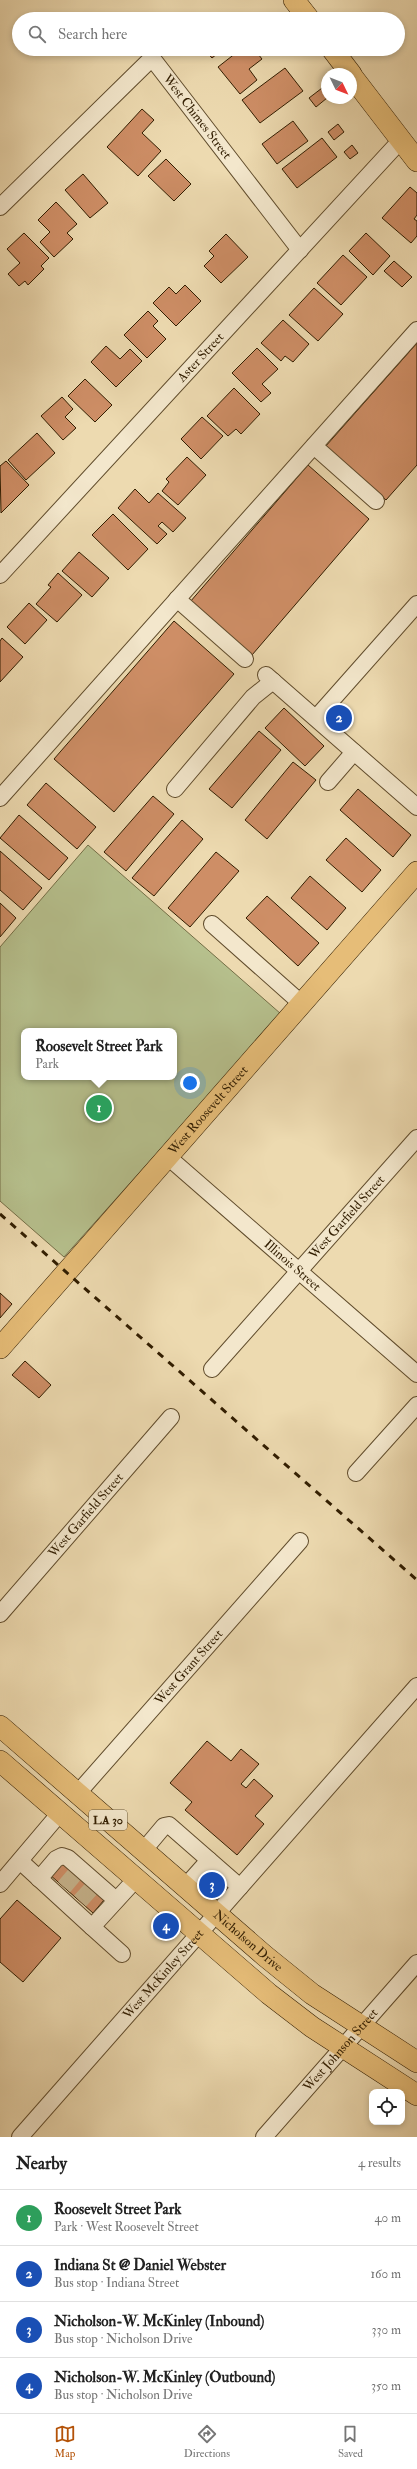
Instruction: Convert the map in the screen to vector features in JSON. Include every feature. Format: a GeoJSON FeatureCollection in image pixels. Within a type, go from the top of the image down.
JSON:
{"type":"FeatureCollection","features":[{"type":"Feature","properties":{"kind":"main road"},"geometry":{"type":"LineString","coordinates":[[294,0],[303,12]]}},
{"type":"Feature","properties":{"kind":"main road"},"geometry":{"type":"LineString","coordinates":[[337,56],[346,68]]}},
{"type":"Feature","properties":{"kind":"main road"},"geometry":{"type":"LineString","coordinates":[[357,82],[417,161]]}},
{"type":"Feature","properties":{"kind":"main road","name":"West Roosevelt Street"},"geometry":{"type":"LineString","coordinates":[[0,1348],[417,872]]}},
{"type":"Feature","properties":{"kind":"main road","name":"Nicholson Drive"},"geometry":{"type":"LineString","coordinates":[[0,1726],[185,1888],[312,1994],[359,2026],[417,2062]]}},
{"type":"Feature","properties":{"kind":"main road","name":"Nicholson Drive"},"geometry":{"type":"LineString","coordinates":[[0,1761],[198,1935],[269,1994],[312,2028],[417,2095]]}},
{"type":"Feature","properties":{"kind":"street","name":"West Chimes Street"},"geometry":{"type":"LineString","coordinates":[[0,207],[152,58],[300,250]]}},
{"type":"Feature","properties":{"kind":"street","name":"Aster Street"},"geometry":{"type":"LineString","coordinates":[[0,575],[401,140]]}},
{"type":"Feature","properties":{"kind":"street"},"geometry":{"type":"LineString","coordinates":[[0,798],[417,330]]}},
{"type":"Feature","properties":{"kind":"street"},"geometry":{"type":"LineString","coordinates":[[314,446],[376,501]]}},
{"type":"Feature","properties":{"kind":"street"},"geometry":{"type":"LineString","coordinates":[[177,599],[246,659]]}},
{"type":"Feature","properties":{"kind":"street"},"geometry":{"type":"LineString","coordinates":[[316,718],[417,604]]}},
{"type":"Feature","properties":{"kind":"street"},"geometry":{"type":"LineString","coordinates":[[175,789],[270,678],[417,807]]}},
{"type":"Feature","properties":{"kind":"street"},"geometry":{"type":"LineString","coordinates":[[328,782],[354,752]]}},
{"type":"Feature","properties":{"kind":"street"},"geometry":{"type":"LineString","coordinates":[[212,924],[302,1004]]}},
{"type":"Feature","properties":{"kind":"street","name":"West Garfield Street"},"geometry":{"type":"LineString","coordinates":[[212,1369],[417,1138]]}},
{"type":"Feature","properties":{"kind":"street","name":"Illinois Street"},"geometry":{"type":"LineString","coordinates":[[168,1157],[417,1374]]}},
{"type":"Feature","properties":{"kind":"street"},"geometry":{"type":"LineString","coordinates":[[356,1473],[417,1405]]}},
{"type":"Feature","properties":{"kind":"street","name":"West Garfield Street"},"geometry":{"type":"LineString","coordinates":[[0,1614],[171,1417]]}},
{"type":"Feature","properties":{"kind":"street","name":"West Grant Street"},"geometry":{"type":"LineString","coordinates":[[78,1794],[300,1541]]}},
{"type":"Feature","properties":{"kind":"street","name":"West McKinley Street"},"geometry":{"type":"LineString","coordinates":[[20,2137],[417,1686]]}},
{"type":"Feature","properties":{"kind":"street"},"geometry":{"type":"LineString","coordinates":[[0,1884],[60,1813]]}},
{"type":"Feature","properties":{"kind":"street"},"geometry":{"type":"LineString","coordinates":[[143,1851],[164,1826],[169,1825],[240,1887]]}},
{"type":"Feature","properties":{"kind":"street"},"geometry":{"type":"LineString","coordinates":[[39,1879],[56,1859],[62,1856],[94,1886],[116,1900]]}},
{"type":"Feature","properties":{"kind":"street"},"geometry":{"type":"LineString","coordinates":[[185,1888],[209,1860]]}},
{"type":"Feature","properties":{"kind":"street"},"geometry":{"type":"LineString","coordinates":[[20,1861],[39,1879],[60,1891],[76,1905],[92,1927],[122,1954]]}},
{"type":"Feature","properties":{"kind":"street"},"geometry":{"type":"LineString","coordinates":[[92,1927],[135,1880]]}},
{"type":"Feature","properties":{"kind":"street","name":"West Johnson Street"},"geometry":{"type":"LineString","coordinates":[[264,2137],[359,2026],[417,1963]]}},
{"type":"Feature","properties":{"kind":"green space"},"geometry":{"type":"Polygon","coordinates":[[[88,845],[281,1014],[64,1257],[0,1201],[0,947],[88,845]]]}},
{"type":"Feature","properties":{"kind":"building"},"geometry":{"type":"Polygon","coordinates":[[[232,56],[260,56],[262,59],[249,69],[257,80],[240,94],[218,67],[232,56]]]}},
{"type":"Feature","properties":{"kind":"building"},"geometry":{"type":"Polygon","coordinates":[[[285,68],[303,91],[260,123],[242,100],[285,68]]]}},
{"type":"Feature","properties":{"kind":"building"},"geometry":{"type":"Polygon","coordinates":[[[321,89],[321,103],[316,107],[309,98],[321,89]]]}},
{"type":"Feature","properties":{"kind":"building"},"geometry":{"type":"Polygon","coordinates":[[[142,109],[154,120],[142,133],[161,151],[138,176],[107,147],[142,109]]]}},
{"type":"Feature","properties":{"kind":"building"},"geometry":{"type":"Polygon","coordinates":[[[293,121],[308,141],[277,164],[262,144],[293,121]]]}},
{"type":"Feature","properties":{"kind":"building"},"geometry":{"type":"Polygon","coordinates":[[[338,124],[344,132],[334,140],[328,132],[338,124]]]}},
{"type":"Feature","properties":{"kind":"building"},"geometry":{"type":"Polygon","coordinates":[[[322,138],[337,157],[297,188],[282,169],[322,138]]]}},
{"type":"Feature","properties":{"kind":"building"},"geometry":{"type":"Polygon","coordinates":[[[352,145],[358,153],[350,159],[344,152],[352,145]]]}},
{"type":"Feature","properties":{"kind":"building"},"geometry":{"type":"Polygon","coordinates":[[[166,159],[191,184],[174,201],[148,176],[166,159]]]}},
{"type":"Feature","properties":{"kind":"building"},"geometry":{"type":"Polygon","coordinates":[[[83,174],[108,203],[90,218],[65,190],[83,174]]]}},
{"type":"Feature","properties":{"kind":"building"},"geometry":{"type":"Polygon","coordinates":[[[410,187],[417,193],[417,215],[414,219],[417,221],[417,236],[411,243],[382,218],[410,187]]]}},
{"type":"Feature","properties":{"kind":"building"},"geometry":{"type":"Polygon","coordinates":[[[56,202],[77,224],[67,233],[73,239],[54,257],[40,242],[50,232],[38,220],[56,202]]]}},
{"type":"Feature","properties":{"kind":"building"},"geometry":{"type":"Polygon","coordinates":[[[24,233],[49,258],[41,266],[44,269],[28,285],[25,281],[19,286],[8,274],[20,263],[7,249],[24,233]]]}},
{"type":"Feature","properties":{"kind":"building"},"geometry":{"type":"Polygon","coordinates":[[[366,233],[390,256],[373,275],[349,251],[366,233]]]}},
{"type":"Feature","properties":{"kind":"building"},"geometry":{"type":"Polygon","coordinates":[[[226,234],[248,257],[221,283],[204,266],[214,256],[209,251],[226,234]]]}},
{"type":"Feature","properties":{"kind":"building"},"geometry":{"type":"Polygon","coordinates":[[[343,255],[367,277],[341,305],[317,283],[343,255]]]}},
{"type":"Feature","properties":{"kind":"building"},"geometry":{"type":"Polygon","coordinates":[[[394,261],[412,277],[402,287],[384,271],[394,261]]]}},
{"type":"Feature","properties":{"kind":"building"},"geometry":{"type":"Polygon","coordinates":[[[185,285],[201,301],[176,326],[153,303],[169,287],[176,294],[185,285]]]}},
{"type":"Feature","properties":{"kind":"building"},"geometry":{"type":"Polygon","coordinates":[[[314,288],[343,314],[318,341],[289,315],[314,288]]]}},
{"type":"Feature","properties":{"kind":"building"},"geometry":{"type":"Polygon","coordinates":[[[148,311],[158,321],[153,326],[166,339],[147,358],[124,335],[148,311]]]}},
{"type":"Feature","properties":{"kind":"building"},"geometry":{"type":"Polygon","coordinates":[[[283,320],[309,344],[293,362],[285,356],[281,361],[261,343],[283,320]]]}},
{"type":"Feature","properties":{"kind":"building"},"geometry":{"type":"Polygon","coordinates":[[[417,343],[417,465],[386,500],[325,447],[417,343]]]}},
{"type":"Feature","properties":{"kind":"building"},"geometry":{"type":"Polygon","coordinates":[[[106,346],[120,359],[130,349],[142,361],[116,387],[91,362],[106,346]]]}},
{"type":"Feature","properties":{"kind":"building"},"geometry":{"type":"Polygon","coordinates":[[[257,348],[278,369],[262,384],[271,393],[261,402],[232,373],[257,348]]]}},
{"type":"Feature","properties":{"kind":"building"},"geometry":{"type":"Polygon","coordinates":[[[85,379],[112,405],[95,422],[68,396],[85,379]]]}},
{"type":"Feature","properties":{"kind":"building"},"geometry":{"type":"Polygon","coordinates":[[[234,388],[260,414],[241,434],[236,429],[228,436],[207,416],[234,388]]]}},
{"type":"Feature","properties":{"kind":"building"},"geometry":{"type":"Polygon","coordinates":[[[62,397],[73,409],[65,417],[76,428],[63,440],[41,416],[62,397]]]}},
{"type":"Feature","properties":{"kind":"building"},"geometry":{"type":"Polygon","coordinates":[[[202,417],[223,436],[201,459],[181,439],[202,417]]]}},
{"type":"Feature","properties":{"kind":"building"},"geometry":{"type":"Polygon","coordinates":[[[37,433],[55,453],[26,480],[8,460],[37,433]]]}},
{"type":"Feature","properties":{"kind":"building"},"geometry":{"type":"Polygon","coordinates":[[[187,457],[206,475],[178,505],[162,491],[169,482],[166,479],[187,457]]]}},
{"type":"Feature","properties":{"kind":"building"},"geometry":{"type":"Polygon","coordinates":[[[6,461],[29,485],[1,513],[0,466],[6,461]]]}},
{"type":"Feature","properties":{"kind":"building"},"geometry":{"type":"Polygon","coordinates":[[[308,465],[369,519],[252,655],[190,602],[308,465]]]}},
{"type":"Feature","properties":{"kind":"building"},"geometry":{"type":"Polygon","coordinates":[[[135,489],[149,503],[158,493],[186,518],[173,532],[162,522],[158,526],[167,534],[157,544],[118,508],[135,489]]]}},
{"type":"Feature","properties":{"kind":"building"},"geometry":{"type":"Polygon","coordinates":[[[113,514],[148,549],[128,570],[92,535],[113,514]]]}},
{"type":"Feature","properties":{"kind":"building"},"geometry":{"type":"Polygon","coordinates":[[[79,552],[109,578],[92,597],[62,571],[79,552]]]}},
{"type":"Feature","properties":{"kind":"building"},"geometry":{"type":"Polygon","coordinates":[[[58,573],[82,595],[57,622],[36,604],[51,587],[48,585],[58,573]]]}},
{"type":"Feature","properties":{"kind":"building"},"geometry":{"type":"Polygon","coordinates":[[[29,603],[47,620],[25,644],[7,627],[29,603]]]}},
{"type":"Feature","properties":{"kind":"building"},"geometry":{"type":"Polygon","coordinates":[[[174,621],[234,674],[114,812],[54,759],[174,621]]]}},
{"type":"Feature","properties":{"kind":"building"},"geometry":{"type":"Polygon","coordinates":[[[2,638],[23,657],[0,682],[0,641],[2,638]]]}},
{"type":"Feature","properties":{"kind":"building"},"geometry":{"type":"Polygon","coordinates":[[[284,708],[324,746],[305,766],[265,728],[284,708]]]}},
{"type":"Feature","properties":{"kind":"building"},"geometry":{"type":"Polygon","coordinates":[[[259,731],[281,750],[232,808],[209,789],[259,731]]]}},
{"type":"Feature","properties":{"kind":"building"},"geometry":{"type":"Polygon","coordinates":[[[293,762],[316,780],[267,839],[245,820],[293,762]]]}},
{"type":"Feature","properties":{"kind":"building"},"geometry":{"type":"Polygon","coordinates":[[[46,783],[96,827],[77,849],[27,805],[46,783]]]}},
{"type":"Feature","properties":{"kind":"building"},"geometry":{"type":"Polygon","coordinates":[[[358,789],[411,835],[393,857],[340,810],[358,789]]]}},
{"type":"Feature","properties":{"kind":"building"},"geometry":{"type":"Polygon","coordinates":[[[153,796],[174,814],[126,871],[104,852],[153,796]]]}},
{"type":"Feature","properties":{"kind":"building"},"geometry":{"type":"Polygon","coordinates":[[[19,815],[68,858],[49,880],[0,838],[19,815]]]}},
{"type":"Feature","properties":{"kind":"building"},"geometry":{"type":"Polygon","coordinates":[[[182,820],[203,839],[154,896],[132,878],[182,820]]]}},
{"type":"Feature","properties":{"kind":"building"},"geometry":{"type":"Polygon","coordinates":[[[346,838],[381,870],[362,892],[326,860],[346,838]]]}},
{"type":"Feature","properties":{"kind":"building"},"geometry":{"type":"Polygon","coordinates":[[[0,851],[42,888],[23,910],[0,890],[0,851]]]}},
{"type":"Feature","properties":{"kind":"building"},"geometry":{"type":"Polygon","coordinates":[[[216,852],[239,871],[190,927],[168,908],[216,852]]]}},
{"type":"Feature","properties":{"kind":"building"},"geometry":{"type":"Polygon","coordinates":[[[310,876],[346,908],[327,930],[291,898],[310,876]]]}},
{"type":"Feature","properties":{"kind":"building"},"geometry":{"type":"Polygon","coordinates":[[[267,896],[319,943],[298,966],[246,918],[267,896]]]}},
{"type":"Feature","properties":{"kind":"building"},"geometry":{"type":"Polygon","coordinates":[[[0,903],[16,918],[0,937],[0,903]]]}},
{"type":"Feature","properties":{"kind":"building"},"geometry":{"type":"Polygon","coordinates":[[[0,1293],[12,1304],[0,1318],[0,1293]]]}},
{"type":"Feature","properties":{"kind":"building"},"geometry":{"type":"Polygon","coordinates":[[[25,1361],[51,1385],[39,1398],[12,1375],[25,1361]]]}},
{"type":"Feature","properties":{"kind":"building"},"geometry":{"type":"Polygon","coordinates":[[[207,1741],[231,1761],[241,1749],[259,1764],[241,1784],[246,1788],[254,1779],[273,1796],[255,1816],[264,1824],[237,1855],[185,1810],[192,1802],[170,1783],[207,1741]]]}},
{"type":"Feature","properties":{"kind":"building"},"geometry":{"type":"Polygon","coordinates":[[[61,1861],[104,1900],[93,1913],[49,1874],[61,1861]]]}},
{"type":"Feature","properties":{"kind":"building"},"geometry":{"type":"Polygon","coordinates":[[[17,1900],[61,1938],[23,1982],[0,1962],[0,1919],[17,1900]]]}},
{"type":"Feature","properties":{"kind":"tunnel"},"geometry":{"type":"LineString","coordinates":[[64,1887],[75,1874]]}},
{"type":"Feature","properties":{"kind":"tunnel"},"geometry":{"type":"LineString","coordinates":[[80,1901],[91,1889]]}},
{"type":"Feature","properties":{"kind":"railway"},"geometry":{"type":"LineString","coordinates":[[0,1214],[417,1580]]}},
{"type":"Feature","properties":{"kind":"place","name":"Indiana St @ Daniel Webster"},"geometry":{"type":"Point","coordinates":[339,718]}},
{"type":"Feature","properties":{"kind":"place","name":"Roosevelt Street Park"},"geometry":{"type":"Point","coordinates":[99,1108]}},
{"type":"Feature","properties":{"kind":"place","name":"Nicholson-W. McKinley (Inbound)"},"geometry":{"type":"Point","coordinates":[212,1885]}},
{"type":"Feature","properties":{"kind":"place","name":"Nicholson-W. McKinley (Outbound)"},"geometry":{"type":"Point","coordinates":[166,1926]}}]}
